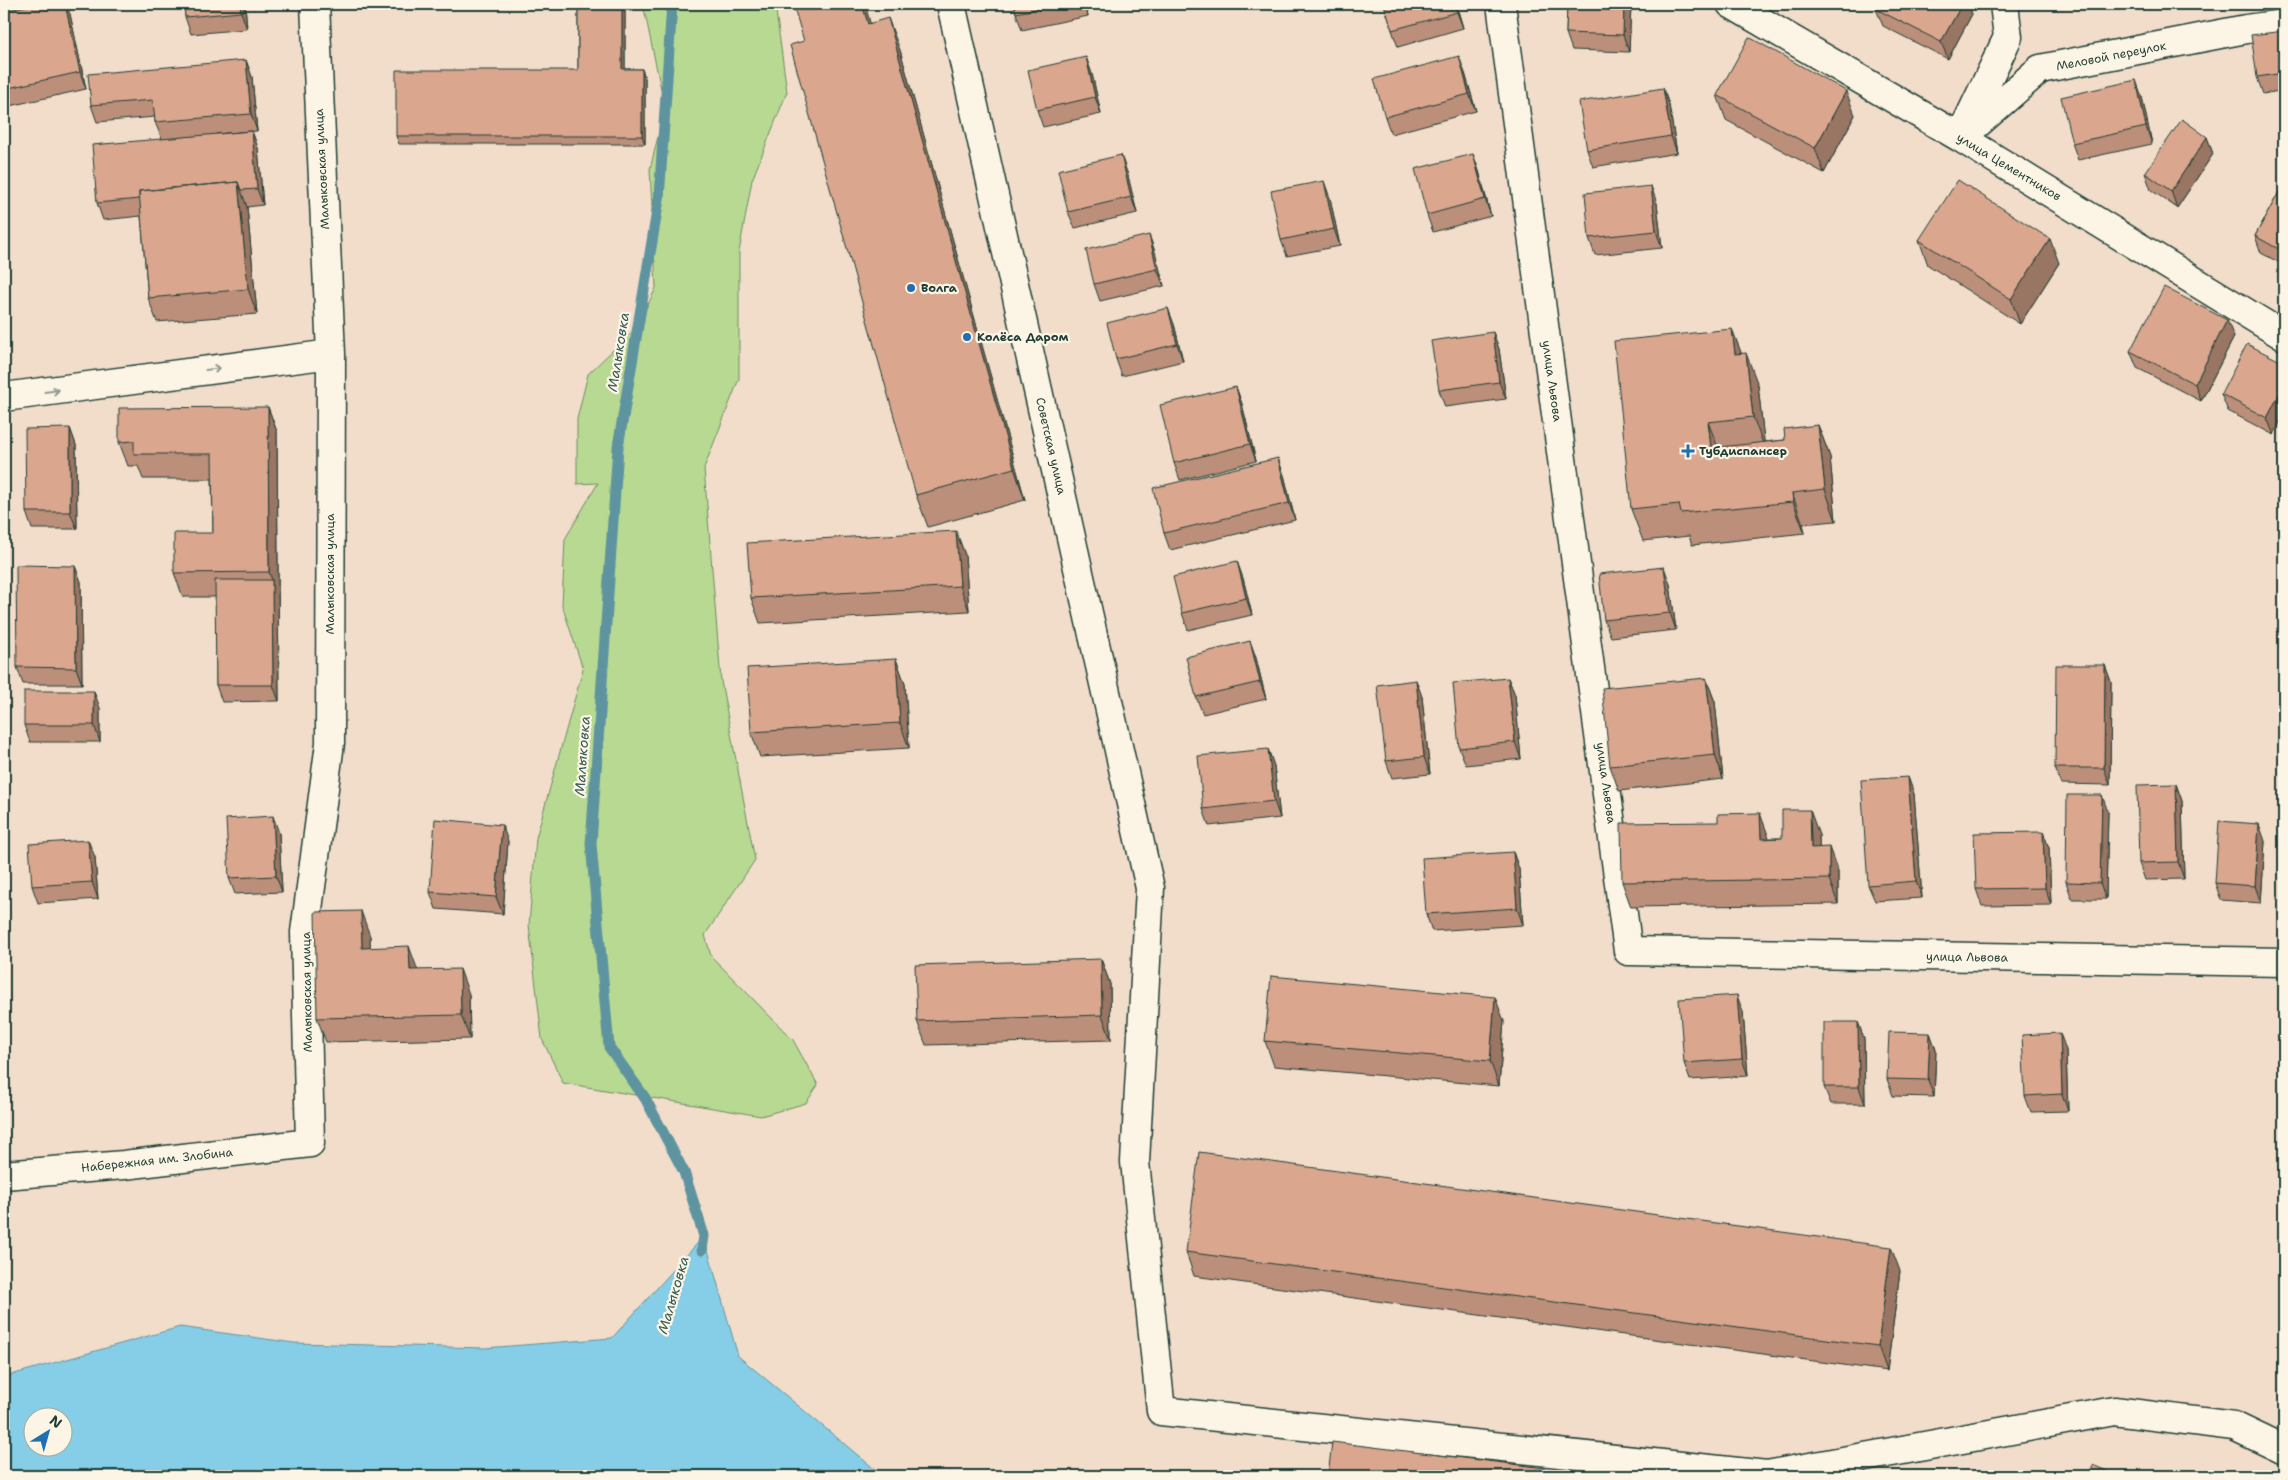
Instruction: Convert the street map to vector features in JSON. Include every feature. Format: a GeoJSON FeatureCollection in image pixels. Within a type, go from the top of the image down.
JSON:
{"type":"FeatureCollection","features":[{"type":"Feature","properties":{"kind":"street","name":"Малыковская улица"},"geometry":{"type":"LineString","coordinates":[[310,1143],[305,932],[330,743],[330,354],[315,4]]}},
{"type":"Feature","properties":{"kind":"street","name":"Советская улица"},"geometry":{"type":"LineString","coordinates":[[951,4],[1150,888],[1135,1162],[1161,1411],[1767,1475],[1863,1467]]}},
{"type":"Feature","properties":{"kind":"street","name":"улица Львова"},"geometry":{"type":"LineString","coordinates":[[1500,4],[1628,952],[2284,962]]}},
{"type":"Feature","properties":{"kind":"street","name":"улица Цементников"},"geometry":{"type":"LineString","coordinates":[[1731,4],[1961,138],[2284,336]]}},
{"type":"Feature","properties":{"kind":"street"},"geometry":{"type":"LineString","coordinates":[[1961,138],[2008,37],[2004,4]]}},
{"type":"Feature","properties":{"kind":"street","name":"Меловой переулок"},"geometry":{"type":"LineString","coordinates":[[1961,138],[2040,70],[2246,29],[2284,24]]}},
{"type":"Feature","properties":{"kind":"street"},"geometry":{"type":"LineString","coordinates":[[4,397],[330,354]]}},
{"type":"Feature","properties":{"kind":"street","name":"Набережная им. Злобина"},"geometry":{"type":"LineString","coordinates":[[4,1174],[124,1165],[310,1143]]}},
{"type":"Feature","properties":{"kind":"street"},"geometry":{"type":"LineString","coordinates":[[1863,1467],[2114,1411],[2234,1426],[2284,1450]]}},
{"type":"Feature","properties":{"kind":"green space"},"geometry":{"type":"Polygon","coordinates":[[[643,4],[775,4],[787,92],[752,180],[739,252],[739,379],[704,468],[721,681],[755,860],[705,935],[711,956],[793,1040],[818,1085],[806,1103],[761,1116],[563,1083],[542,1039],[529,925],[536,838],[583,669],[562,605],[565,539],[598,483],[577,484],[577,419],[588,374],[637,327],[656,288],[650,169],[665,108],[643,4]]]}},
{"type":"Feature","properties":{"kind":"water"},"geometry":{"type":"Polygon","coordinates":[[[704,1236],[738,1356],[883,1476],[4,1476],[4,1377],[180,1327],[294,1343],[485,1348],[612,1338],[704,1236]]]}},
{"type":"Feature","properties":{"kind":"building"},"geometry":{"type":"Polygon","coordinates":[[[36,4],[65,4],[80,72],[4,89],[4,11],[36,4]]]}},
{"type":"Feature","properties":{"kind":"building"},"geometry":{"type":"Polygon","coordinates":[[[184,4],[240,4],[241,12],[185,17],[184,4]]]}},
{"type":"Feature","properties":{"kind":"building"},"geometry":{"type":"Polygon","coordinates":[[[578,4],[622,4],[622,69],[642,69],[642,136],[396,136],[396,70],[578,70],[578,4]]]}},
{"type":"Feature","properties":{"kind":"building"},"geometry":{"type":"Polygon","coordinates":[[[793,4],[862,4],[868,24],[888,18],[1014,468],[916,495],[790,45],[804,41],[793,4]]]}},
{"type":"Feature","properties":{"kind":"building"},"geometry":{"type":"Polygon","coordinates":[[[1014,4],[1060,4],[1016,13],[1014,4]]]}},
{"type":"Feature","properties":{"kind":"building"},"geometry":{"type":"Polygon","coordinates":[[[1384,4],[1454,4],[1457,12],[1392,30],[1384,4]]]}},
{"type":"Feature","properties":{"kind":"building"},"geometry":{"type":"Polygon","coordinates":[[[1567,4],[1624,4],[1623,35],[1566,33],[1567,4]]]}},
{"type":"Feature","properties":{"kind":"building"},"geometry":{"type":"Polygon","coordinates":[[[1879,4],[1962,4],[1941,42],[1876,9],[1879,4]]]}},
{"type":"Feature","properties":{"kind":"building"},"geometry":{"type":"Polygon","coordinates":[[[2284,31],[2284,73],[2257,77],[2251,35],[2284,31]]]}},
{"type":"Feature","properties":{"kind":"building"},"geometry":{"type":"Polygon","coordinates":[[[1749,37],[1846,91],[1815,148],[1717,95],[1749,37]]]}},
{"type":"Feature","properties":{"kind":"building"},"geometry":{"type":"Polygon","coordinates":[[[1459,56],[1469,94],[1385,117],[1374,79],[1459,56]]]}},
{"type":"Feature","properties":{"kind":"building"},"geometry":{"type":"Polygon","coordinates":[[[1086,57],[1095,97],[1037,110],[1028,70],[1086,57]]]}},
{"type":"Feature","properties":{"kind":"building"},"geometry":{"type":"Polygon","coordinates":[[[246,60],[251,114],[155,122],[153,100],[91,105],[88,74],[246,60]]]}},
{"type":"Feature","properties":{"kind":"building"},"geometry":{"type":"Polygon","coordinates":[[[2136,80],[2146,127],[2072,143],[2061,97],[2136,80]]]}},
{"type":"Feature","properties":{"kind":"building"},"geometry":{"type":"Polygon","coordinates":[[[1663,88],[1671,136],[1587,150],[1579,102],[1663,88]]]}},
{"type":"Feature","properties":{"kind":"building"},"geometry":{"type":"Polygon","coordinates":[[[2182,119],[2207,137],[2171,191],[2145,173],[2182,119]]]}},
{"type":"Feature","properties":{"kind":"building"},"geometry":{"type":"Polygon","coordinates":[[[252,131],[257,189],[241,190],[238,182],[139,191],[139,199],[97,203],[92,145],[252,131]]]}},
{"type":"Feature","properties":{"kind":"building"},"geometry":{"type":"Polygon","coordinates":[[[1473,154],[1485,199],[1427,215],[1415,169],[1473,154]]]}},
{"type":"Feature","properties":{"kind":"building"},"geometry":{"type":"Polygon","coordinates":[[[1121,155],[1131,197],[1068,212],[1058,170],[1121,155]]]}},
{"type":"Feature","properties":{"kind":"building"},"geometry":{"type":"Polygon","coordinates":[[[1958,180],[2050,239],[2011,299],[1919,240],[1958,180]]]}},
{"type":"Feature","properties":{"kind":"building"},"geometry":{"type":"Polygon","coordinates":[[[1324,181],[1334,229],[1281,240],[1271,191],[1324,181]]]}},
{"type":"Feature","properties":{"kind":"building"},"geometry":{"type":"Polygon","coordinates":[[[238,182],[248,289],[148,298],[139,191],[238,182]]]}},
{"type":"Feature","properties":{"kind":"building"},"geometry":{"type":"Polygon","coordinates":[[[2284,183],[2284,252],[2255,236],[2284,183]]]}},
{"type":"Feature","properties":{"kind":"building"},"geometry":{"type":"Polygon","coordinates":[[[1651,186],[1656,231],[1589,238],[1585,193],[1651,186]]]}},
{"type":"Feature","properties":{"kind":"building"},"geometry":{"type":"Polygon","coordinates":[[[1149,235],[1157,269],[1094,284],[1086,250],[1149,235]]]}},
{"type":"Feature","properties":{"kind":"building"},"geometry":{"type":"Polygon","coordinates":[[[2164,287],[2227,320],[2195,384],[2130,351],[2164,287]]]}},
{"type":"Feature","properties":{"kind":"building"},"geometry":{"type":"Polygon","coordinates":[[[1168,308],[1177,344],[1116,359],[1107,323],[1168,308]]]}},
{"type":"Feature","properties":{"kind":"building","name":"Тубдиспансер"},"geometry":{"type":"Polygon","coordinates":[[[1732,329],[1735,354],[1746,353],[1753,417],[1708,422],[1711,448],[1785,440],[1784,429],[1818,425],[1825,489],[1792,493],[1793,502],[1681,513],[1679,504],[1631,509],[1614,341],[1732,329]]]}},
{"type":"Feature","properties":{"kind":"building"},"geometry":{"type":"Polygon","coordinates":[[[1493,332],[1499,382],[1439,390],[1431,341],[1493,332]]]}},
{"type":"Feature","properties":{"kind":"building"},"geometry":{"type":"Polygon","coordinates":[[[2247,344],[2284,363],[2284,385],[2267,418],[2221,394],[2247,344]]]}},
{"type":"Feature","properties":{"kind":"building"},"geometry":{"type":"Polygon","coordinates":[[[1236,387],[1250,444],[1174,463],[1160,405],[1236,387]]]}},
{"type":"Feature","properties":{"kind":"building"},"geometry":{"type":"Polygon","coordinates":[[[268,407],[269,572],[174,573],[174,533],[213,533],[212,454],[134,454],[134,441],[119,442],[119,408],[268,407]]]}},
{"type":"Feature","properties":{"kind":"building"},"geometry":{"type":"Polygon","coordinates":[[[70,428],[70,512],[26,512],[25,429],[70,428]]]}},
{"type":"Feature","properties":{"kind":"building"},"geometry":{"type":"Polygon","coordinates":[[[1278,458],[1289,503],[1164,533],[1153,488],[1278,458]]]}},
{"type":"Feature","properties":{"kind":"building"},"geometry":{"type":"Polygon","coordinates":[[[956,531],[960,586],[751,598],[747,543],[956,531]]]}},
{"type":"Feature","properties":{"kind":"building"},"geometry":{"type":"Polygon","coordinates":[[[1237,561],[1246,598],[1182,613],[1173,577],[1237,561]]]}},
{"type":"Feature","properties":{"kind":"building"},"geometry":{"type":"Polygon","coordinates":[[[16,565],[75,566],[76,668],[17,667],[16,565]]]}},
{"type":"Feature","properties":{"kind":"building"},"geometry":{"type":"Polygon","coordinates":[[[1664,567],[1670,613],[1604,620],[1599,574],[1664,567]]]}},
{"type":"Feature","properties":{"kind":"building"},"geometry":{"type":"Polygon","coordinates":[[[215,580],[272,580],[273,685],[216,685],[215,580]]]}},
{"type":"Feature","properties":{"kind":"building"},"geometry":{"type":"Polygon","coordinates":[[[1250,641],[1260,682],[1196,697],[1186,657],[1250,641]]]}},
{"type":"Feature","properties":{"kind":"building"},"geometry":{"type":"Polygon","coordinates":[[[896,659],[900,723],[751,732],[747,668],[896,659]]]}},
{"type":"Feature","properties":{"kind":"building"},"geometry":{"type":"Polygon","coordinates":[[[2056,665],[2105,665],[2104,768],[2055,768],[2056,665]]]}},
{"type":"Feature","properties":{"kind":"building"},"geometry":{"type":"Polygon","coordinates":[[[1508,678],[1515,742],[1459,748],[1453,683],[1508,678]]]}},
{"type":"Feature","properties":{"kind":"building"},"geometry":{"type":"Polygon","coordinates":[[[1706,678],[1715,755],[1610,766],[1602,688],[1706,678]]]}},
{"type":"Feature","properties":{"kind":"building"},"geometry":{"type":"Polygon","coordinates":[[[1416,680],[1424,757],[1386,761],[1377,685],[1416,680]]]}},
{"type":"Feature","properties":{"kind":"building"},"geometry":{"type":"Polygon","coordinates":[[[24,691],[94,691],[94,725],[24,725],[24,691]]]}},
{"type":"Feature","properties":{"kind":"building"},"geometry":{"type":"Polygon","coordinates":[[[1268,749],[1274,801],[1203,809],[1198,756],[1268,749]]]}},
{"type":"Feature","properties":{"kind":"building"},"geometry":{"type":"Polygon","coordinates":[[[1908,777],[1916,881],[1868,885],[1861,780],[1908,777]]]}},
{"type":"Feature","properties":{"kind":"building"},"geometry":{"type":"Polygon","coordinates":[[[2176,784],[2178,862],[2139,863],[2137,785],[2176,784]]]}},
{"type":"Feature","properties":{"kind":"building"},"geometry":{"type":"Polygon","coordinates":[[[2067,795],[2102,795],[2100,883],[2066,882],[2067,795]]]}},
{"type":"Feature","properties":{"kind":"building"},"geometry":{"type":"Polygon","coordinates":[[[1782,810],[1810,810],[1811,848],[1829,847],[1829,879],[1622,882],[1621,823],[1718,822],[1718,814],[1760,813],[1761,839],[1782,838],[1782,810]]]}},
{"type":"Feature","properties":{"kind":"building"},"geometry":{"type":"Polygon","coordinates":[[[273,816],[276,876],[229,878],[226,819],[273,816]]]}},
{"type":"Feature","properties":{"kind":"building"},"geometry":{"type":"Polygon","coordinates":[[[435,819],[502,825],[496,897],[430,892],[435,819]]]}},
{"type":"Feature","properties":{"kind":"building"},"geometry":{"type":"Polygon","coordinates":[[[2219,821],[2259,824],[2255,886],[2215,883],[2219,821]]]}},
{"type":"Feature","properties":{"kind":"building"},"geometry":{"type":"Polygon","coordinates":[[[2043,832],[2045,888],[1976,889],[1974,833],[2043,832]]]}},
{"type":"Feature","properties":{"kind":"building"},"geometry":{"type":"Polygon","coordinates":[[[88,840],[92,882],[32,886],[29,844],[88,840]]]}},
{"type":"Feature","properties":{"kind":"building"},"geometry":{"type":"Polygon","coordinates":[[[1513,852],[1517,908],[1426,914],[1422,858],[1513,852]]]}},
{"type":"Feature","properties":{"kind":"building"},"geometry":{"type":"Polygon","coordinates":[[[361,911],[362,948],[409,946],[410,970],[460,969],[461,1015],[317,1018],[315,912],[361,911]]]}},
{"type":"Feature","properties":{"kind":"building"},"geometry":{"type":"Polygon","coordinates":[[[1101,959],[1102,1015],[917,1021],[915,965],[1101,959]]]}},
{"type":"Feature","properties":{"kind":"building"},"geometry":{"type":"Polygon","coordinates":[[[1271,976],[1495,997],[1490,1061],[1265,1041],[1271,976]]]}},
{"type":"Feature","properties":{"kind":"building"},"geometry":{"type":"Polygon","coordinates":[[[1737,995],[1742,1059],[1684,1063],[1679,999],[1737,995]]]}},
{"type":"Feature","properties":{"kind":"building"},"geometry":{"type":"Polygon","coordinates":[[[1824,1022],[1858,1022],[1859,1087],[1824,1087],[1824,1022]]]}},
{"type":"Feature","properties":{"kind":"building"},"geometry":{"type":"Polygon","coordinates":[[[1889,1032],[1930,1033],[1928,1080],[1887,1079],[1889,1032]]]}},
{"type":"Feature","properties":{"kind":"building"},"geometry":{"type":"Polygon","coordinates":[[[2060,1033],[2062,1094],[2025,1096],[2022,1035],[2060,1033]]]}},
{"type":"Feature","properties":{"kind":"building"},"geometry":{"type":"Polygon","coordinates":[[[1199,1152],[1891,1247],[1878,1346],[1186,1252],[1199,1152]]]}},
{"type":"Feature","properties":{"kind":"building"},"geometry":{"type":"Polygon","coordinates":[[[1332,1442],[1545,1468],[1544,1476],[1328,1476],[1332,1442]]]}},
{"type":"Feature","properties":{"kind":"building"},"geometry":{"type":"Polygon","coordinates":[[[2093,1465],[2118,1476],[2088,1476],[2093,1465]]]}},
{"type":"Feature","properties":{"kind":"waterway","name":"Малыковка"},"geometry":{"type":"LineString","coordinates":[[672,4],[659,199],[618,447],[591,844],[609,1047],[645,1098],[684,1172],[704,1236],[702,1250]]}},
{"type":"Feature","properties":{"kind":"place","name":"Волга"},"geometry":{"type":"Point","coordinates":[911,288]}},
{"type":"Feature","properties":{"kind":"place","name":"Колёса Даром"},"geometry":{"type":"Point","coordinates":[967,337]}},
{"type":"Feature","properties":{"kind":"place","name":"Тубдиспансер"},"geometry":{"type":"Point","coordinates":[1688,451]}}]}
